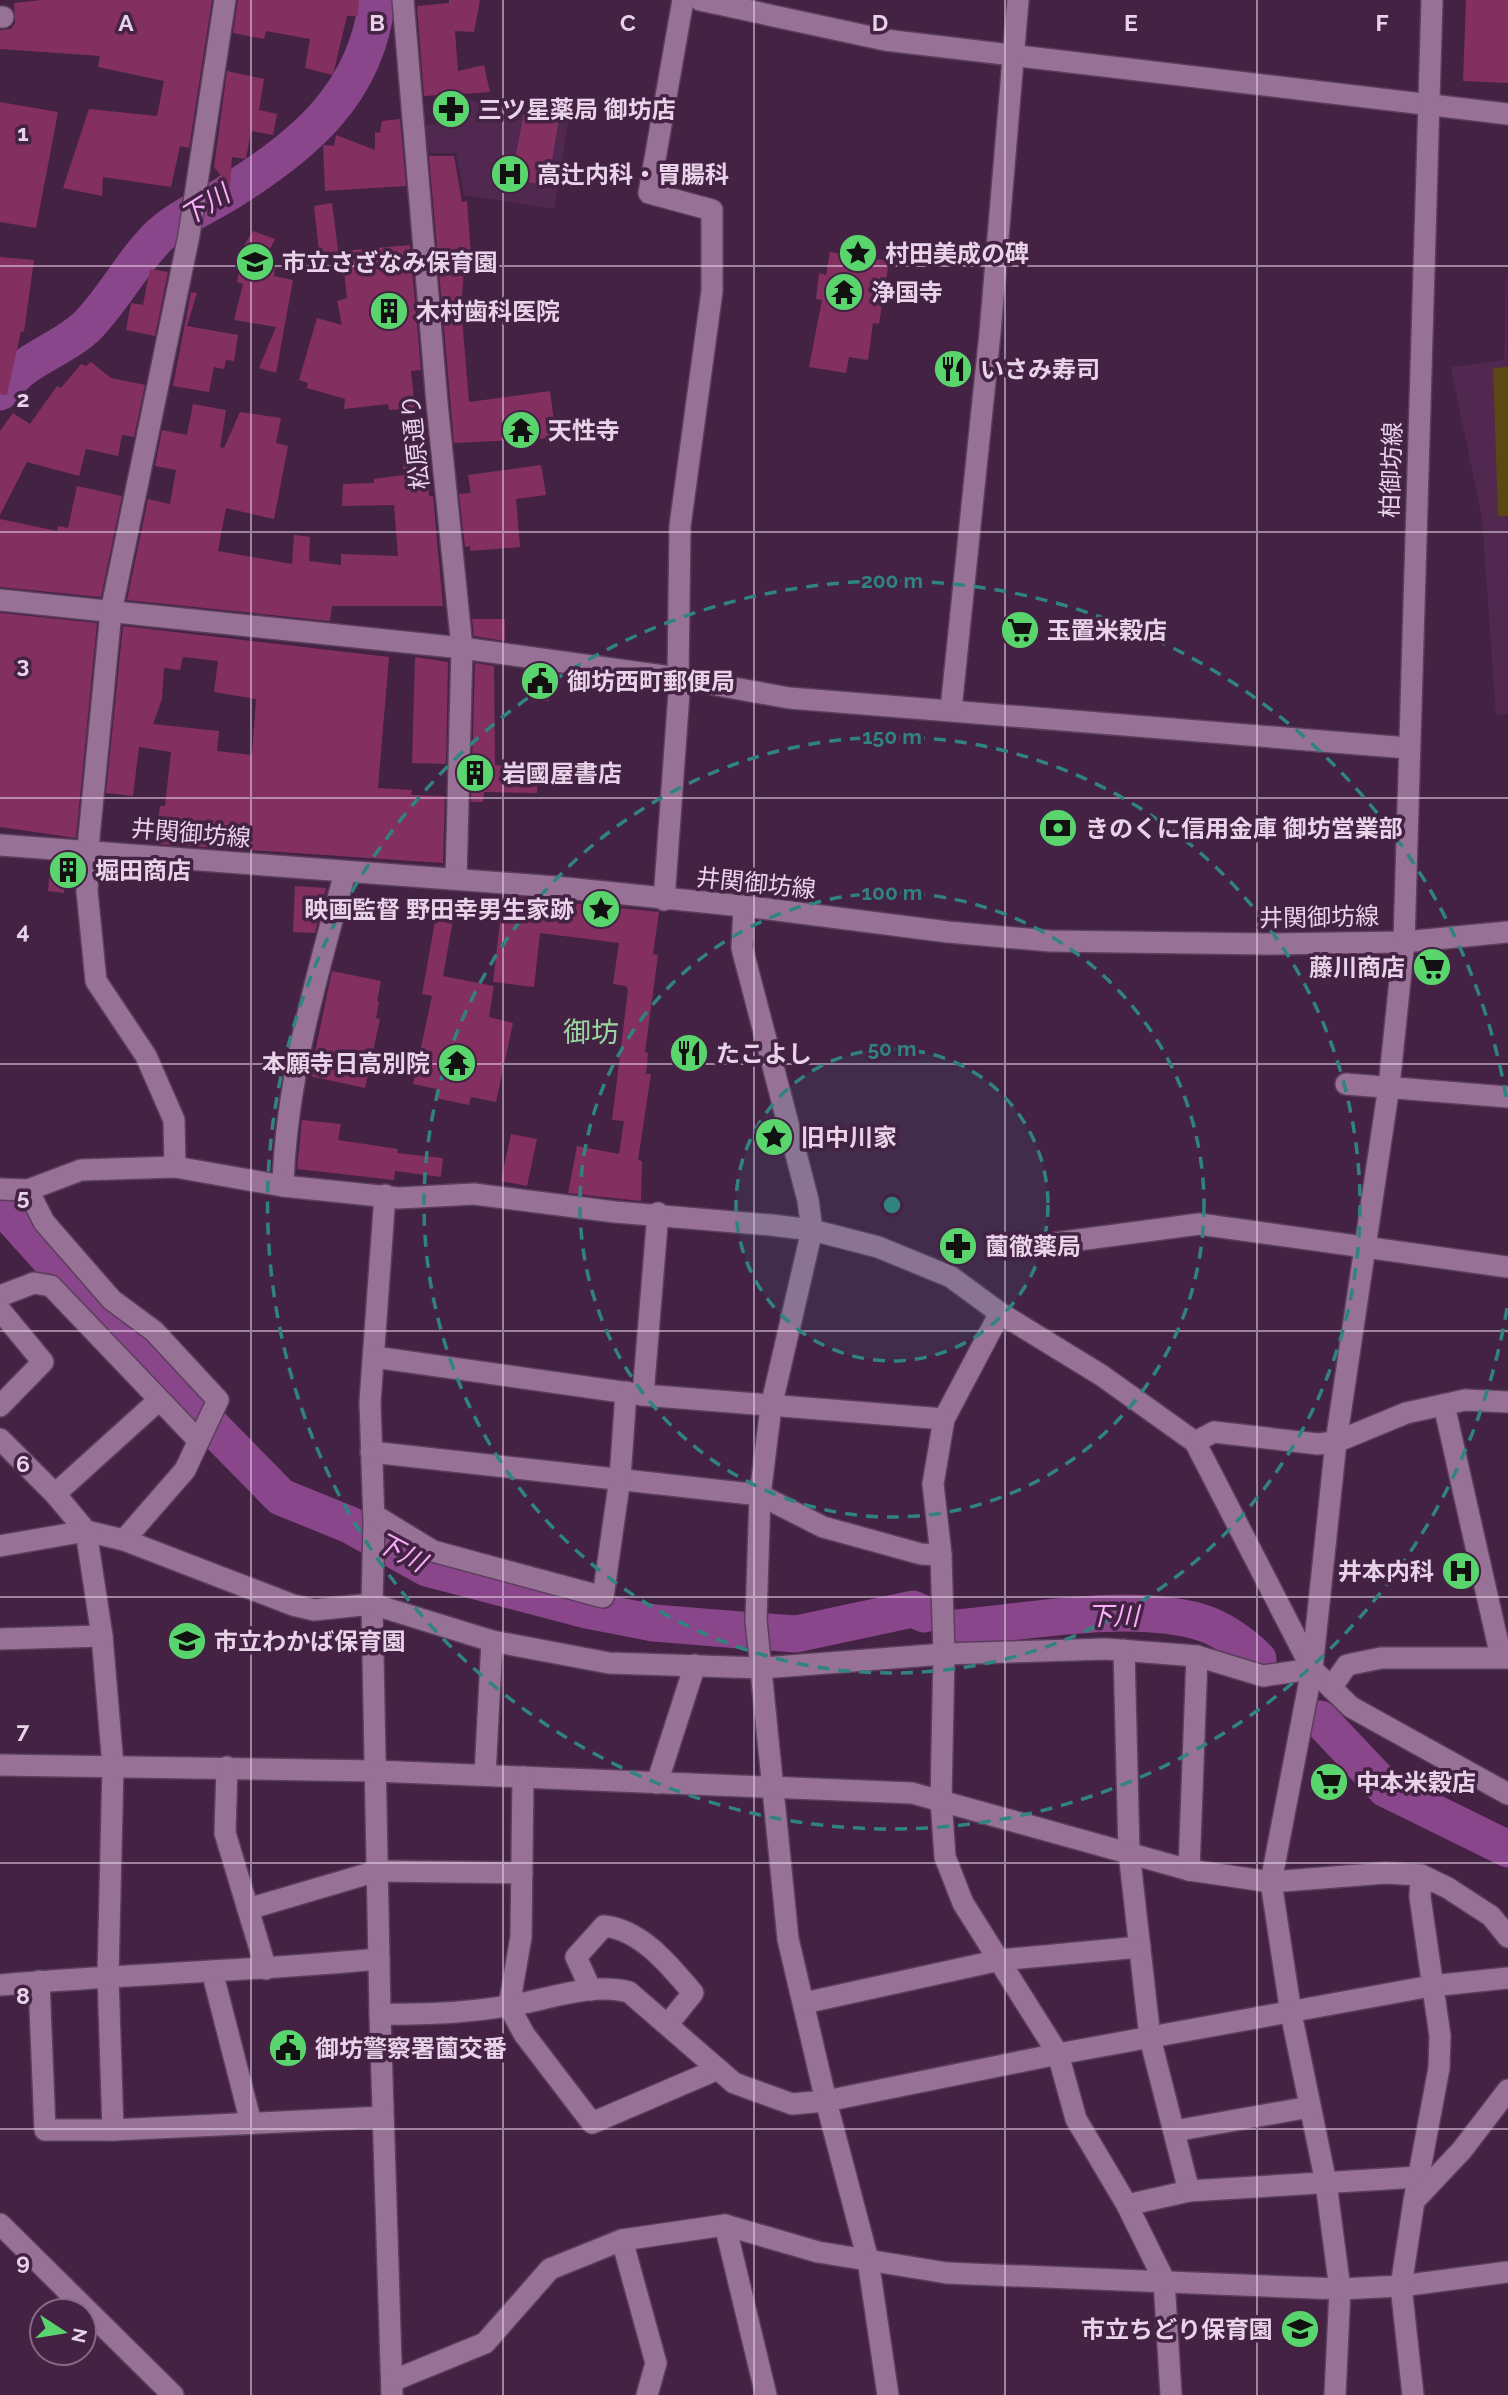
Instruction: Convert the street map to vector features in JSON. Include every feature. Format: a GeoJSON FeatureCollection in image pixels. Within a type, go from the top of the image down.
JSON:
{"type":"FeatureCollection","features":[{"type":"Feature","properties":{"kind":"street"},"geometry":{"type":"LineString","coordinates":[[175,1167],[174,1120],[146,1056],[96,981],[87,891],[97,732],[111,612],[190,235],[225,0]]}},
{"type":"Feature","properties":{"kind":"street","name":"松原通り"},"geometry":{"type":"LineString","coordinates":[[403,0],[437,403],[462,648],[456,878]]}},
{"type":"Feature","properties":{"kind":"street"},"geometry":{"type":"LineString","coordinates":[[664,900],[679,679],[680,526],[712,291],[712,210],[649,193],[683,0]]}},
{"type":"Feature","properties":{"kind":"street"},"geometry":{"type":"LineString","coordinates":[[700,0],[786,10],[885,40],[1508,114]]}},
{"type":"Feature","properties":{"kind":"street"},"geometry":{"type":"LineString","coordinates":[[951,709],[990,333],[1018,0]]}},
{"type":"Feature","properties":{"kind":"street","name":"柏御坊線"},"geometry":{"type":"LineString","coordinates":[[1335,2395],[1340,2289],[1326,2183],[1291,2013],[1271,1882],[1312,1669],[1336,1442],[1389,1086],[1404,942],[1432,0]]}},
{"type":"Feature","properties":{"kind":"street"},"geometry":{"type":"LineString","coordinates":[[0,600],[462,648],[679,679],[789,698],[1408,748]]}},
{"type":"Feature","properties":{"kind":"street","name":"井関御坊線"},"geometry":{"type":"LineString","coordinates":[[0,845],[89,850],[345,873],[456,878],[744,906],[948,932],[1050,940],[1267,944],[1404,942],[1508,932]]}},
{"type":"Feature","properties":{"kind":"street"},"geometry":{"type":"LineString","coordinates":[[283,1186],[284,1157],[296,1070],[317,974],[345,873]]}},
{"type":"Feature","properties":{"kind":"street"},"geometry":{"type":"LineString","coordinates":[[744,906],[742,948],[807,1200],[812,1230],[771,1407],[760,1495],[756,1620],[789,1939],[826,2101],[869,2260],[887,2395]]}},
{"type":"Feature","properties":{"kind":"street"},"geometry":{"type":"LineString","coordinates":[[1346,1084],[1508,1097]]}},
{"type":"Feature","properties":{"kind":"street"},"geometry":{"type":"LineString","coordinates":[[3,1190],[28,1191],[81,1170],[175,1167],[283,1186],[399,1198],[474,1194],[615,1212],[658,1213],[812,1230],[878,1247],[951,1278],[1000,1313],[1101,1376],[1195,1442],[1312,1669],[1351,1707],[1508,1794]]}},
{"type":"Feature","properties":{"kind":"street"},"geometry":{"type":"LineString","coordinates":[[28,1191],[44,1223],[112,1300],[153,1331],[218,1400],[185,1470],[124,1540]]}},
{"type":"Feature","properties":{"kind":"street"},"geometry":{"type":"LineString","coordinates":[[385,1195],[370,1402],[380,2014],[392,2388],[485,2343],[550,2269],[622,2240],[725,2225],[818,2252],[947,2273],[1340,2289],[1401,2286],[1508,2272]]}},
{"type":"Feature","properties":{"kind":"street"},"geometry":{"type":"LineString","coordinates":[[374,1519],[433,1551],[603,1597],[658,1213]]}},
{"type":"Feature","properties":{"kind":"street"},"geometry":{"type":"LineString","coordinates":[[1033,1246],[1199,1224],[1508,1267]]}},
{"type":"Feature","properties":{"kind":"street"},"geometry":{"type":"LineString","coordinates":[[0,1296],[34,1283],[51,1286],[159,1400],[200,1436]]}},
{"type":"Feature","properties":{"kind":"street"},"geometry":{"type":"LineString","coordinates":[[0,1310],[43,1362],[0,1406]]}},
{"type":"Feature","properties":{"kind":"street"},"geometry":{"type":"LineString","coordinates":[[1000,1313],[944,1419],[933,1484],[941,1555],[944,1654],[941,1800],[945,1857],[962,1903],[1058,2054],[1076,2119],[1127,2205],[1164,2280],[1171,2395]]}},
{"type":"Feature","properties":{"kind":"street"},"geometry":{"type":"LineString","coordinates":[[374,1357],[634,1393],[771,1407],[944,1419]]}},
{"type":"Feature","properties":{"kind":"street"},"geometry":{"type":"LineString","coordinates":[[55,1494],[159,1400]]}},
{"type":"Feature","properties":{"kind":"street"},"geometry":{"type":"LineString","coordinates":[[1195,1442],[1214,1432],[1318,1444],[1336,1442],[1406,1413],[1465,1401],[1508,1402]]}},
{"type":"Feature","properties":{"kind":"street"},"geometry":{"type":"LineString","coordinates":[[1331,1688],[1347,1665],[1381,1658],[1504,1658],[1444,1405]]}},
{"type":"Feature","properties":{"kind":"street"},"geometry":{"type":"LineString","coordinates":[[0,1439],[55,1494],[86,1531],[102,1636],[113,1766],[108,1976],[113,2130]]}},
{"type":"Feature","properties":{"kind":"street"},"geometry":{"type":"LineString","coordinates":[[371,1452],[760,1495],[823,1527],[921,1554],[941,1555]]}},
{"type":"Feature","properties":{"kind":"street"},"geometry":{"type":"LineString","coordinates":[[0,1546],[86,1531],[124,1540],[293,1605],[314,1610],[372,1604],[492,1641],[609,1663],[695,1665],[761,1658],[1124,1650],[1196,1656],[1263,1676],[1312,1669]]}},
{"type":"Feature","properties":{"kind":"street"},"geometry":{"type":"LineString","coordinates":[[0,1639],[102,1636]]}},
{"type":"Feature","properties":{"kind":"street"},"geometry":{"type":"LineString","coordinates":[[485,1775],[492,1641]]}},
{"type":"Feature","properties":{"kind":"street"},"geometry":{"type":"LineString","coordinates":[[1124,1650],[1129,1852],[1150,2038],[1189,2191]]}},
{"type":"Feature","properties":{"kind":"street"},"geometry":{"type":"LineString","coordinates":[[1189,1870],[1196,1656]]}},
{"type":"Feature","properties":{"kind":"street"},"geometry":{"type":"LineString","coordinates":[[657,1783],[695,1665]]}},
{"type":"Feature","properties":{"kind":"street"},"geometry":{"type":"LineString","coordinates":[[0,1765],[375,1771],[912,1793],[1189,1870],[1271,1882],[1385,1873],[1422,1875],[1448,1888],[1491,1916],[1508,1937]]}},
{"type":"Feature","properties":{"kind":"street"},"geometry":{"type":"LineString","coordinates":[[227,1767],[225,1833],[266,1969]]}},
{"type":"Feature","properties":{"kind":"street"},"geometry":{"type":"LineString","coordinates":[[523,1777],[521,1937],[509,2006],[524,2034],[592,2123],[718,2068]]}},
{"type":"Feature","properties":{"kind":"street"},"geometry":{"type":"LineString","coordinates":[[248,1909],[377,1871],[522,1873]]}},
{"type":"Feature","properties":{"kind":"street"},"geometry":{"type":"LineString","coordinates":[[1413,2395],[1401,2286],[1439,2068],[1440,2036],[1420,1897],[1422,1875]]}},
{"type":"Feature","properties":{"kind":"street"},"geometry":{"type":"LineString","coordinates":[[591,1990],[576,1957],[604,1926],[620,1928],[663,1957],[694,1993],[668,2024]]}},
{"type":"Feature","properties":{"kind":"street"},"geometry":{"type":"LineString","coordinates":[[804,2003],[1000,1960],[1140,1947]]}},
{"type":"Feature","properties":{"kind":"street"},"geometry":{"type":"LineString","coordinates":[[0,1985],[108,1976],[266,1969],[379,1959]]}},
{"type":"Feature","properties":{"kind":"street"},"geometry":{"type":"LineString","coordinates":[[212,1971],[251,2123]]}},
{"type":"Feature","properties":{"kind":"street"},"geometry":{"type":"LineString","coordinates":[[380,2014],[441,2015],[509,2006],[610,1987],[629,1992],[734,2082],[792,2104],[826,2101],[1058,2054],[1432,1986],[1508,1978]]}},
{"type":"Feature","properties":{"kind":"street"},"geometry":{"type":"LineString","coordinates":[[39,1982],[45,2130],[113,2130],[383,2117]]}},
{"type":"Feature","properties":{"kind":"street"},"geometry":{"type":"LineString","coordinates":[[1414,2202],[1462,2150],[1508,2090]]}},
{"type":"Feature","properties":{"kind":"street"},"geometry":{"type":"LineString","coordinates":[[1174,2131],[1310,2107]]}},
{"type":"Feature","properties":{"kind":"street"},"geometry":{"type":"LineString","coordinates":[[1127,2205],[1189,2191],[1419,2177]]}},
{"type":"Feature","properties":{"kind":"street"},"geometry":{"type":"LineString","coordinates":[[0,2224],[173,2395]]}},
{"type":"Feature","properties":{"kind":"street"},"geometry":{"type":"LineString","coordinates":[[725,2225],[766,2395]]}},
{"type":"Feature","properties":{"kind":"street"},"geometry":{"type":"LineString","coordinates":[[622,2240],[656,2363],[648,2395]]}},
{"type":"Feature","properties":{"kind":"shaded area","name":"高辻内科・胃腸科"},"geometry":{"type":"Polygon","coordinates":[[[468,100],[569,117],[554,209],[464,195],[456,153],[423,153],[420,125],[467,122],[468,100]]]}},
{"type":"Feature","properties":{"kind":"shaded area"},"geometry":{"type":"Polygon","coordinates":[[[1507,250],[1508,713],[1496,716],[1482,519],[1451,367],[1504,360],[1507,250]]]}},
{"type":"Feature","properties":{"kind":"shaded area"},"geometry":{"type":"Polygon","coordinates":[[[1508,367],[1508,516],[1498,516],[1493,368],[1508,367]]]}},
{"type":"Feature","properties":{"kind":"building"},"geometry":{"type":"Polygon","coordinates":[[[41,0],[212,0],[189,148],[180,146],[171,187],[103,177],[102,196],[63,188],[89,109],[157,116],[164,81],[98,67],[100,56],[0,49],[0,30],[11,29],[15,23],[14,3],[41,0]]]}},
{"type":"Feature","properties":{"kind":"building"},"geometry":{"type":"Polygon","coordinates":[[[238,0],[359,0],[358,16],[347,16],[333,75],[305,68],[310,39],[266,31],[264,39],[233,33],[238,0]]]}},
{"type":"Feature","properties":{"kind":"building"},"geometry":{"type":"Polygon","coordinates":[[[449,0],[480,0],[474,32],[455,31],[458,71],[484,65],[490,92],[462,94],[462,119],[442,121],[439,95],[424,96],[417,6],[449,3],[449,0]]]}},
{"type":"Feature","properties":{"kind":"building"},"geometry":{"type":"Polygon","coordinates":[[[1466,0],[1508,0],[1508,83],[1463,81],[1466,0]]]}},
{"type":"Feature","properties":{"kind":"building"},"geometry":{"type":"Polygon","coordinates":[[[227,71],[264,79],[259,110],[277,114],[273,135],[251,131],[246,159],[232,157],[230,187],[214,167],[227,71]]]}},
{"type":"Feature","properties":{"kind":"building"},"geometry":{"type":"Polygon","coordinates":[[[0,102],[58,112],[36,228],[0,222],[0,102]]]}},
{"type":"Feature","properties":{"kind":"building","name":"高辻内科・胃腸科"},"geometry":{"type":"Polygon","coordinates":[[[524,112],[559,118],[548,185],[511,180],[524,112]]]}},
{"type":"Feature","properties":{"kind":"building"},"geometry":{"type":"Polygon","coordinates":[[[400,119],[406,186],[325,191],[323,145],[334,146],[336,135],[375,150],[375,132],[380,133],[382,121],[400,119]]]}},
{"type":"Feature","properties":{"kind":"building"},"geometry":{"type":"Polygon","coordinates":[[[429,156],[454,156],[462,202],[467,201],[472,269],[464,270],[461,307],[469,402],[550,391],[556,438],[454,443],[429,156]]]}},
{"type":"Feature","properties":{"kind":"building"},"geometry":{"type":"Polygon","coordinates":[[[332,203],[339,258],[320,260],[314,206],[332,203]]]}},
{"type":"Feature","properties":{"kind":"building"},"geometry":{"type":"Polygon","coordinates":[[[253,231],[275,239],[262,266],[275,268],[274,276],[293,280],[276,373],[259,368],[276,327],[234,320],[243,284],[237,282],[243,247],[253,231]]]}},
{"type":"Feature","properties":{"kind":"building"},"geometry":{"type":"Polygon","coordinates":[[[410,245],[421,370],[411,371],[415,408],[389,410],[388,404],[344,409],[345,399],[307,388],[308,383],[299,380],[317,318],[342,325],[337,301],[347,298],[342,251],[410,245]]]}},
{"type":"Feature","properties":{"kind":"building"},"geometry":{"type":"Polygon","coordinates":[[[830,252],[889,261],[879,324],[873,323],[868,360],[849,357],[846,373],[809,367],[822,300],[816,299],[819,273],[826,275],[830,252]]]}},
{"type":"Feature","properties":{"kind":"building"},"geometry":{"type":"Polygon","coordinates":[[[0,257],[34,260],[24,332],[21,331],[7,395],[0,394],[0,257]]]}},
{"type":"Feature","properties":{"kind":"building"},"geometry":{"type":"Polygon","coordinates":[[[150,269],[168,272],[155,336],[126,330],[131,303],[143,305],[150,269]]]}},
{"type":"Feature","properties":{"kind":"building"},"geometry":{"type":"Polygon","coordinates":[[[191,292],[197,293],[187,326],[238,335],[234,361],[226,360],[224,369],[214,367],[209,392],[173,386],[191,292]]]}},
{"type":"Feature","properties":{"kind":"building"},"geometry":{"type":"Polygon","coordinates":[[[91,362],[111,378],[145,385],[134,437],[122,435],[118,456],[86,449],[79,476],[27,462],[0,515],[0,431],[13,413],[30,424],[57,386],[61,388],[81,364],[86,366],[91,362]]]}},
{"type":"Feature","properties":{"kind":"building"},"geometry":{"type":"Polygon","coordinates":[[[193,404],[226,410],[220,447],[224,448],[240,412],[281,418],[276,443],[288,446],[274,519],[226,508],[218,551],[292,564],[294,535],[310,537],[309,561],[341,565],[341,554],[398,556],[394,505],[342,506],[343,484],[374,483],[374,479],[404,475],[403,463],[427,461],[429,496],[433,496],[443,606],[332,606],[330,621],[127,600],[148,499],[170,504],[176,470],[155,466],[162,430],[187,435],[193,404]]]}},
{"type":"Feature","properties":{"kind":"building"},"geometry":{"type":"Polygon","coordinates":[[[541,465],[546,495],[516,499],[520,547],[470,551],[470,546],[465,547],[459,494],[471,493],[468,475],[541,465]]]}},
{"type":"Feature","properties":{"kind":"building"},"geometry":{"type":"Polygon","coordinates":[[[77,486],[122,496],[101,597],[0,587],[0,519],[57,531],[58,526],[68,528],[77,486]]]}},
{"type":"Feature","properties":{"kind":"building"},"geometry":{"type":"Polygon","coordinates":[[[0,613],[97,623],[76,838],[0,827],[0,613]]]}},
{"type":"Feature","properties":{"kind":"building"},"geometry":{"type":"Polygon","coordinates":[[[472,619],[505,619],[505,641],[474,636],[472,619]]]}},
{"type":"Feature","properties":{"kind":"building"},"geometry":{"type":"Polygon","coordinates":[[[123,626],[389,657],[378,788],[412,790],[411,795],[445,796],[443,863],[159,844],[161,829],[157,828],[160,806],[165,806],[171,752],[139,747],[133,796],[106,793],[123,626]],[[183,657],[180,670],[164,668],[162,699],[153,724],[219,731],[217,751],[252,755],[256,699],[214,692],[218,661],[183,657]]]}},
{"type":"Feature","properties":{"kind":"building"},"geometry":{"type":"Polygon","coordinates":[[[415,657],[448,662],[446,764],[412,763],[415,657]]]}},
{"type":"Feature","properties":{"kind":"building"},"geometry":{"type":"Polygon","coordinates":[[[475,663],[494,666],[495,765],[537,769],[537,793],[484,792],[483,802],[471,802],[475,663]]]}},
{"type":"Feature","properties":{"kind":"building"},"geometry":{"type":"Polygon","coordinates":[[[532,671],[550,673],[549,701],[531,700],[532,671]]]}},
{"type":"Feature","properties":{"kind":"building"},"geometry":{"type":"Polygon","coordinates":[[[51,862],[75,864],[74,884],[65,883],[64,893],[48,891],[51,862]]]}},
{"type":"Feature","properties":{"kind":"building"},"geometry":{"type":"Polygon","coordinates":[[[295,886],[326,888],[315,933],[293,932],[295,886]]]}},
{"type":"Feature","properties":{"kind":"building"},"geometry":{"type":"Polygon","coordinates":[[[503,896],[659,912],[653,954],[658,955],[645,1052],[648,1053],[646,1074],[651,1074],[638,1160],[642,1161],[641,1201],[568,1193],[577,1146],[619,1154],[624,1121],[612,1120],[628,990],[626,986],[613,984],[619,943],[540,933],[534,987],[493,982],[503,896]]]}},
{"type":"Feature","properties":{"kind":"building"},"geometry":{"type":"Polygon","coordinates":[[[436,916],[453,920],[443,976],[494,986],[489,1017],[513,1023],[496,1102],[471,1097],[469,1105],[435,1098],[437,1089],[413,1084],[432,996],[422,994],[436,916]]]}},
{"type":"Feature","properties":{"kind":"building"},"geometry":{"type":"Polygon","coordinates":[[[332,971],[381,981],[376,1018],[380,1019],[365,1088],[310,1076],[332,971]]]}},
{"type":"Feature","properties":{"kind":"building"},"geometry":{"type":"Polygon","coordinates":[[[302,1120],[341,1124],[338,1140],[398,1149],[397,1153],[443,1158],[441,1177],[395,1171],[394,1180],[297,1169],[302,1120]]]}},
{"type":"Feature","properties":{"kind":"building"},"geometry":{"type":"Polygon","coordinates":[[[511,1134],[537,1139],[527,1186],[501,1181],[511,1134]]]}},
{"type":"Feature","properties":{"kind":"waterway","name":"下川"},"geometry":{"type":"LineString","coordinates":[[0,392],[22,369],[74,337],[89,324],[142,255],[169,227],[254,176],[305,137],[345,90],[360,63],[371,33],[377,0]]}},
{"type":"Feature","properties":{"kind":"waterway","name":"下川"},"geometry":{"type":"LineString","coordinates":[[0,1204],[69,1281],[281,1497],[350,1525],[427,1568],[587,1610],[654,1623],[796,1634],[913,1609],[924,1614]]}},
{"type":"Feature","properties":{"kind":"waterway","name":"下川"},"geometry":{"type":"LineString","coordinates":[[957,1628],[1111,1613],[1172,1616],[1216,1628],[1239,1642],[1258,1659]]}},
{"type":"Feature","properties":{"kind":"waterway","name":"下川"},"geometry":{"type":"LineString","coordinates":[[1320,1719],[1386,1789],[1508,1849]]}},
{"type":"Feature","properties":{"kind":"place","name":"三ツ星薬局 御坊店"},"geometry":{"type":"Point","coordinates":[451,109]}},
{"type":"Feature","properties":{"kind":"place","name":"高辻内科・胃腸科"},"geometry":{"type":"Point","coordinates":[510,174]}},
{"type":"Feature","properties":{"kind":"place","name":"村田美成の碑"},"geometry":{"type":"Point","coordinates":[858,253]}},
{"type":"Feature","properties":{"kind":"place","name":"市立さざなみ保育園"},"geometry":{"type":"Point","coordinates":[255,262]}},
{"type":"Feature","properties":{"kind":"place","name":"浄国寺"},"geometry":{"type":"Point","coordinates":[844,292]}},
{"type":"Feature","properties":{"kind":"place","name":"木村歯科医院"},"geometry":{"type":"Point","coordinates":[389,311]}},
{"type":"Feature","properties":{"kind":"place","name":"いさみ寿司"},"geometry":{"type":"Point","coordinates":[953,369]}},
{"type":"Feature","properties":{"kind":"place","name":"天性寺"},"geometry":{"type":"Point","coordinates":[521,430]}},
{"type":"Feature","properties":{"kind":"place","name":"玉置米穀店"},"geometry":{"type":"Point","coordinates":[1020,630]}},
{"type":"Feature","properties":{"kind":"place","name":"御坊西町郵便局"},"geometry":{"type":"Point","coordinates":[540,681]}},
{"type":"Feature","properties":{"kind":"place","name":"岩國屋書店"},"geometry":{"type":"Point","coordinates":[475,773]}},
{"type":"Feature","properties":{"kind":"place","name":"きのくに信用金庫 御坊営業部"},"geometry":{"type":"Point","coordinates":[1058,828]}},
{"type":"Feature","properties":{"kind":"place","name":"堀田商店"},"geometry":{"type":"Point","coordinates":[68,870]}},
{"type":"Feature","properties":{"kind":"place","name":"映画監督 野田幸男生家跡"},"geometry":{"type":"Point","coordinates":[601,909]}},
{"type":"Feature","properties":{"kind":"place","name":"藤川商店"},"geometry":{"type":"Point","coordinates":[1432,967]}},
{"type":"Feature","properties":{"kind":"place","name":"たこよし"},"geometry":{"type":"Point","coordinates":[689,1053]}},
{"type":"Feature","properties":{"kind":"place","name":"本願寺日高別院"},"geometry":{"type":"Point","coordinates":[457,1063]}},
{"type":"Feature","properties":{"kind":"place","name":"旧中川家"},"geometry":{"type":"Point","coordinates":[774,1137]}},
{"type":"Feature","properties":{"kind":"place","name":"薗徹薬局"},"geometry":{"type":"Point","coordinates":[958,1246]}},
{"type":"Feature","properties":{"kind":"place","name":"井本内科"},"geometry":{"type":"Point","coordinates":[1461,1571]}},
{"type":"Feature","properties":{"kind":"place","name":"市立わかば保育園"},"geometry":{"type":"Point","coordinates":[187,1641]}},
{"type":"Feature","properties":{"kind":"place","name":"中本米穀店"},"geometry":{"type":"Point","coordinates":[1329,1782]}},
{"type":"Feature","properties":{"kind":"place","name":"御坊警察署薗交番"},"geometry":{"type":"Point","coordinates":[288,2048]}},
{"type":"Feature","properties":{"kind":"place","name":"市立ちどり保育園"},"geometry":{"type":"Point","coordinates":[1300,2329]}},
{"type":"Feature","properties":{"kind":"district","name":"御坊"},"geometry":{"type":"Point","coordinates":[591,1032]}}]}
